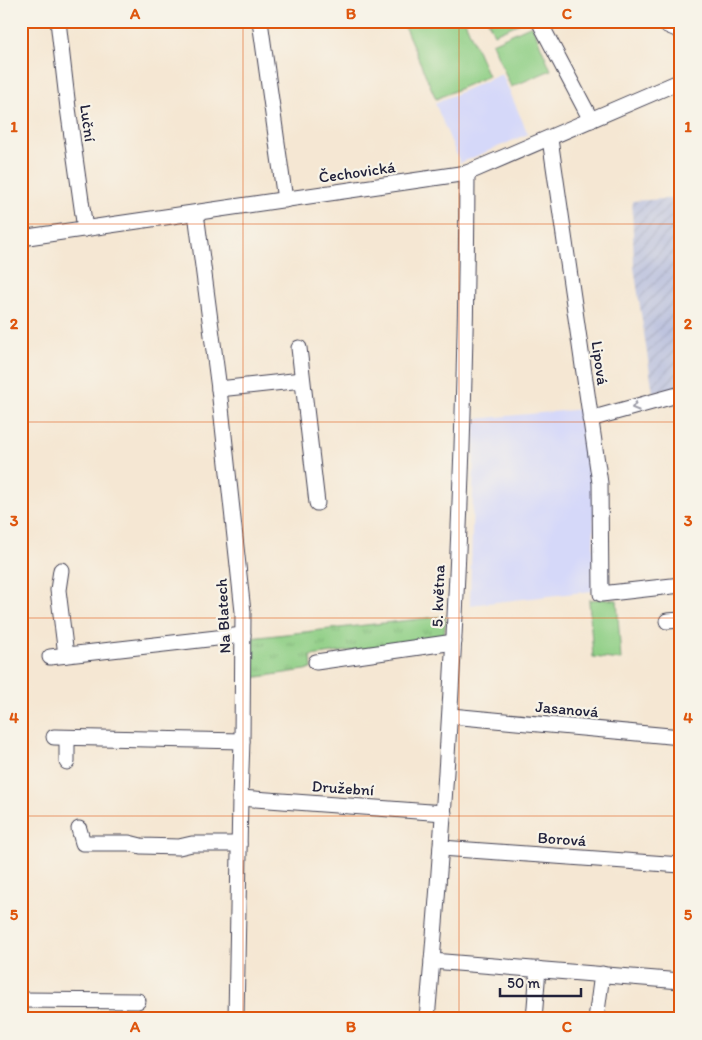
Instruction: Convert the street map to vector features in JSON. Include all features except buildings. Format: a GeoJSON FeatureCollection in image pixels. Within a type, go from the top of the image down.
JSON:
{"type":"FeatureCollection","features":[{"type":"Feature","properties":{"kind":"street","name":"Luční"},"geometry":{"type":"LineString","coordinates":[[58,21],[85,229]]}},
{"type":"Feature","properties":{"kind":"street"},"geometry":{"type":"LineString","coordinates":[[260,21],[285,200]]}},
{"type":"Feature","properties":{"kind":"street"},"geometry":{"type":"LineString","coordinates":[[539,21],[591,120]]}},
{"type":"Feature","properties":{"kind":"street"},"geometry":{"type":"LineString","coordinates":[[658,21],[681,31]]}},
{"type":"Feature","properties":{"kind":"street","name":"Čechovická"},"geometry":{"type":"LineString","coordinates":[[21,238],[467,173],[676,83]]}},
{"type":"Feature","properties":{"kind":"street","name":"Lipová"},"geometry":{"type":"LineString","coordinates":[[550,138],[600,483],[601,594],[681,585]]}},
{"type":"Feature","properties":{"kind":"street","name":"5. května"},"geometry":{"type":"LineString","coordinates":[[427,1019],[444,813],[454,642],[466,304],[467,173]]}},
{"type":"Feature","properties":{"kind":"street","name":"Na Blatech"},"geometry":{"type":"LineString","coordinates":[[196,213],[219,389],[243,612],[236,1019]]}},
{"type":"Feature","properties":{"kind":"street"},"geometry":{"type":"LineString","coordinates":[[299,348],[317,503]]}},
{"type":"Feature","properties":{"kind":"street"},"geometry":{"type":"LineString","coordinates":[[219,389],[302,380]]}},
{"type":"Feature","properties":{"kind":"street"},"geometry":{"type":"LineString","coordinates":[[590,419],[681,394]]}},
{"type":"Feature","properties":{"kind":"street"},"geometry":{"type":"LineString","coordinates":[[61,570],[58,590],[66,655]]}},
{"type":"Feature","properties":{"kind":"street"},"geometry":{"type":"LineString","coordinates":[[50,657],[243,635]]}},
{"type":"Feature","properties":{"kind":"street"},"geometry":{"type":"LineString","coordinates":[[316,662],[454,642]]}},
{"type":"Feature","properties":{"kind":"street","name":"Jasanová"},"geometry":{"type":"LineString","coordinates":[[450,716],[681,737]]}},
{"type":"Feature","properties":{"kind":"street"},"geometry":{"type":"LineString","coordinates":[[67,762],[61,738],[242,741]]}},
{"type":"Feature","properties":{"kind":"street","name":"Družební"},"geometry":{"type":"LineString","coordinates":[[240,798],[444,813]]}},
{"type":"Feature","properties":{"kind":"street"},"geometry":{"type":"LineString","coordinates":[[80,842],[179,847],[192,844],[239,844]]}},
{"type":"Feature","properties":{"kind":"street","name":"Borová"},"geometry":{"type":"LineString","coordinates":[[441,848],[681,865]]}},
{"type":"Feature","properties":{"kind":"street"},"geometry":{"type":"LineString","coordinates":[[432,960],[681,981]]}},
{"type":"Feature","properties":{"kind":"street"},"geometry":{"type":"LineString","coordinates":[[534,1019],[538,969]]}},
{"type":"Feature","properties":{"kind":"street"},"geometry":{"type":"LineString","coordinates":[[596,1019],[602,974]]}},
{"type":"Feature","properties":{"kind":"street"},"geometry":{"type":"LineString","coordinates":[[21,1000],[138,1001]]}},
{"type":"Feature","properties":{"kind":"shaded area"},"geometry":{"type":"Polygon","coordinates":[[[502,74],[528,134],[460,163],[435,103],[502,74]]]}},
{"type":"Feature","properties":{"kind":"shaded area"},"geometry":{"type":"Polygon","coordinates":[[[681,198],[681,386],[653,393],[634,267],[632,201],[681,198]]]}},
{"type":"Feature","properties":{"kind":"shaded area"},"geometry":{"type":"Polygon","coordinates":[[[584,409],[595,489],[592,591],[470,605],[475,419],[584,409]]]}},
{"type":"Feature","properties":{"kind":"green space"},"geometry":{"type":"Polygon","coordinates":[[[402,21],[465,21],[488,76],[436,99],[402,21]]]}},
{"type":"Feature","properties":{"kind":"green space"},"geometry":{"type":"Polygon","coordinates":[[[488,21],[525,21],[494,34],[488,21]]]}},
{"type":"Feature","properties":{"kind":"green space"},"geometry":{"type":"Polygon","coordinates":[[[532,25],[551,70],[511,87],[492,43],[532,25]]]}},
{"type":"Feature","properties":{"kind":"green space"},"geometry":{"type":"Polygon","coordinates":[[[589,600],[617,600],[621,660],[593,657],[589,600]]]}},
{"type":"Feature","properties":{"kind":"green space"},"geometry":{"type":"Polygon","coordinates":[[[446,616],[444,638],[311,656],[312,669],[251,678],[250,638],[446,616]]]}},
{"type":"Feature","properties":{"kind":"waterway"},"geometry":{"type":"LineString","coordinates":[[677,88],[681,96]]}}]}
